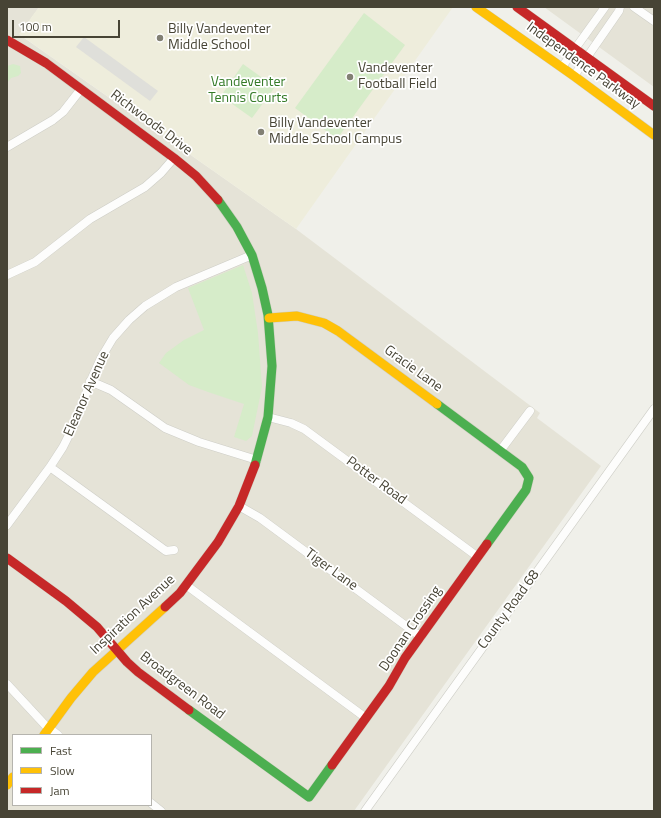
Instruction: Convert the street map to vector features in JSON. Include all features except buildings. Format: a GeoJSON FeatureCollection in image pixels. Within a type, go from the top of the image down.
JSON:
{"type":"FeatureCollection","features":[{"type":"Feature","properties":{"kind":"street","name":"Independence Parkway"},"geometry":{"type":"LineString","coordinates":[[476,7],[654,135]]}},
{"type":"Feature","properties":{"kind":"street","name":"Independence Parkway"},"geometry":{"type":"LineString","coordinates":[[517,7],[654,106]]}},
{"type":"Feature","properties":{"kind":"street"},"geometry":{"type":"LineString","coordinates":[[562,68],[605,7]]}},
{"type":"Feature","properties":{"kind":"street"},"geometry":{"type":"LineString","coordinates":[[574,76],[619,11],[620,7]]}},
{"type":"Feature","properties":{"kind":"street"},"geometry":{"type":"LineString","coordinates":[[634,7],[654,21]]}},
{"type":"Feature","properties":{"kind":"street","name":"Richwoods Drive"},"geometry":{"type":"LineString","coordinates":[[7,40],[46,63],[196,176],[218,199],[237,227],[252,255]]}},
{"type":"Feature","properties":{"kind":"street"},"geometry":{"type":"LineString","coordinates":[[7,147],[53,120],[81,89]]}},
{"type":"Feature","properties":{"kind":"street"},"geometry":{"type":"LineString","coordinates":[[7,275],[35,262],[90,219],[145,187],[161,174],[174,158]]}},
{"type":"Feature","properties":{"kind":"street","name":"Inspiration Avenue"},"geometry":{"type":"LineString","coordinates":[[46,732],[71,698],[93,672],[154,618],[186,585],[218,542],[239,506],[257,460],[268,417],[272,366],[269,318],[252,255]]}},
{"type":"Feature","properties":{"kind":"street","name":"Eleanor Avenue"},"geometry":{"type":"LineString","coordinates":[[7,525],[63,447],[74,425],[90,381],[101,358],[114,338],[129,320],[145,306],[176,287],[252,255]]}},
{"type":"Feature","properties":{"kind":"street","name":"Gracie Lane"},"geometry":{"type":"LineString","coordinates":[[269,318],[297,316],[324,323],[338,331],[522,467],[528,475]]}},
{"type":"Feature","properties":{"kind":"street"},"geometry":{"type":"LineString","coordinates":[[90,381],[112,390],[165,428],[200,442],[257,460]]}},
{"type":"Feature","properties":{"kind":"street","name":"County Road 68"},"geometry":{"type":"LineString","coordinates":[[365,811],[654,409]]}},
{"type":"Feature","properties":{"kind":"street"},"geometry":{"type":"LineString","coordinates":[[500,451],[530,411]]}},
{"type":"Feature","properties":{"kind":"street","name":"Potter Road"},"geometry":{"type":"LineString","coordinates":[[268,417],[291,423],[304,429],[478,557]]}},
{"type":"Feature","properties":{"kind":"street"},"geometry":{"type":"LineString","coordinates":[[50,467],[166,551],[174,550]]}},
{"type":"Feature","properties":{"kind":"street","name":"Doonan Crossing"},"geometry":{"type":"LineString","coordinates":[[309,798],[394,678],[405,658],[526,490],[528,475]]}},
{"type":"Feature","properties":{"kind":"street","name":"Tiger Lane"},"geometry":{"type":"LineString","coordinates":[[239,506],[260,518],[421,637]]}},
{"type":"Feature","properties":{"kind":"street","name":"Broadgreen Road"},"geometry":{"type":"LineString","coordinates":[[7,558],[66,601],[97,627],[138,672],[309,798]]}},
{"type":"Feature","properties":{"kind":"street"},"geometry":{"type":"LineString","coordinates":[[186,585],[366,718]]}},
{"type":"Feature","properties":{"kind":"street"},"geometry":{"type":"LineString","coordinates":[[7,684],[46,732]]}},
{"type":"Feature","properties":{"kind":"street"},"geometry":{"type":"LineString","coordinates":[[152,804],[162,811]]}},
{"type":"Feature","properties":{"kind":"shaded area"},"geometry":{"type":"Polygon","coordinates":[[[7,7],[39,7],[20,35],[296,229],[540,413],[537,418],[601,466],[354,811],[7,811],[7,7]]]}},
{"type":"Feature","properties":{"kind":"shaded area","name":"Billy Vandeventer Middle School Campus"},"geometry":{"type":"Polygon","coordinates":[[[39,7],[453,7],[296,229],[19,34],[39,7]]]}},
{"type":"Feature","properties":{"kind":"shaded area"},"geometry":{"type":"Polygon","coordinates":[[[544,7],[654,7],[654,87],[544,7]]]}},
{"type":"Feature","properties":{"kind":"shaded area"},"geometry":{"type":"Polygon","coordinates":[[[84,37],[158,91],[150,101],[76,47],[84,37]]]}},
{"type":"Feature","properties":{"kind":"green space","name":"Vandeventer Football Field"},"geometry":{"type":"Polygon","coordinates":[[[364,13],[405,45],[337,139],[295,108],[364,13]]]}},
{"type":"Feature","properties":{"kind":"green space"},"geometry":{"type":"Polygon","coordinates":[[[13,64],[20,66],[21,73],[18,76],[11,78],[7,83],[7,66],[13,64]]]}},
{"type":"Feature","properties":{"kind":"green space","name":"Vandeventer Tennis Courts"},"geometry":{"type":"Polygon","coordinates":[[[243,64],[275,87],[252,118],[221,96],[243,64]]]}},
{"type":"Feature","properties":{"kind":"green space"},"geometry":{"type":"Polygon","coordinates":[[[243,265],[252,293],[258,333],[262,387],[252,436],[246,441],[234,437],[244,404],[189,385],[159,363],[166,353],[184,340],[204,330],[188,288],[243,265]]]}},
{"type":"Feature","properties":{"kind":"traffic: fast"},"geometry":{"type":"LineString","coordinates":[[218,200],[237,227],[252,255],[268,315],[272,366],[268,417],[255,465]]}},
{"type":"Feature","properties":{"kind":"traffic: fast"},"geometry":{"type":"LineString","coordinates":[[437,404],[522,467],[529,478],[526,490],[487,544]]}},
{"type":"Feature","properties":{"kind":"traffic: fast"},"geometry":{"type":"LineString","coordinates":[[189,710],[309,797],[332,765]]}},
{"type":"Feature","properties":{"kind":"traffic: slow"},"geometry":{"type":"LineString","coordinates":[[476,7],[654,135]]}},
{"type":"Feature","properties":{"kind":"traffic: slow"},"geometry":{"type":"LineString","coordinates":[[269,318],[297,316],[324,323],[338,331],[437,404]]}},
{"type":"Feature","properties":{"kind":"traffic: slow"},"geometry":{"type":"LineString","coordinates":[[45,734],[71,698],[93,672],[165,607]]}},
{"type":"Feature","properties":{"kind":"traffic: slow"},"geometry":{"type":"LineString","coordinates":[[7,785],[12,778]]}},
{"type":"Feature","properties":{"kind":"traffic: jam"},"geometry":{"type":"LineString","coordinates":[[517,7],[654,106]]}},
{"type":"Feature","properties":{"kind":"traffic: jam"},"geometry":{"type":"LineString","coordinates":[[7,40],[46,63],[174,158],[196,176],[218,200]]}},
{"type":"Feature","properties":{"kind":"traffic: jam"},"geometry":{"type":"LineString","coordinates":[[165,607],[180,593],[218,542],[239,506],[255,465]]}},
{"type":"Feature","properties":{"kind":"traffic: jam"},"geometry":{"type":"LineString","coordinates":[[332,765],[389,686],[405,658],[487,544]]}},
{"type":"Feature","properties":{"kind":"traffic: jam"},"geometry":{"type":"LineString","coordinates":[[7,558],[66,601],[97,627],[127,662],[138,672],[189,710]]}},
{"type":"Feature","properties":{"kind":"place","name":"Billy Vandeventer Middle School"},"geometry":{"type":"Point","coordinates":[160,38]}},
{"type":"Feature","properties":{"kind":"place","name":"Vandeventer Football Field"},"geometry":{"type":"Point","coordinates":[350,77]}},
{"type":"Feature","properties":{"kind":"place","name":"Billy Vandeventer Middle School Campus"},"geometry":{"type":"Point","coordinates":[261,132]}}]}
